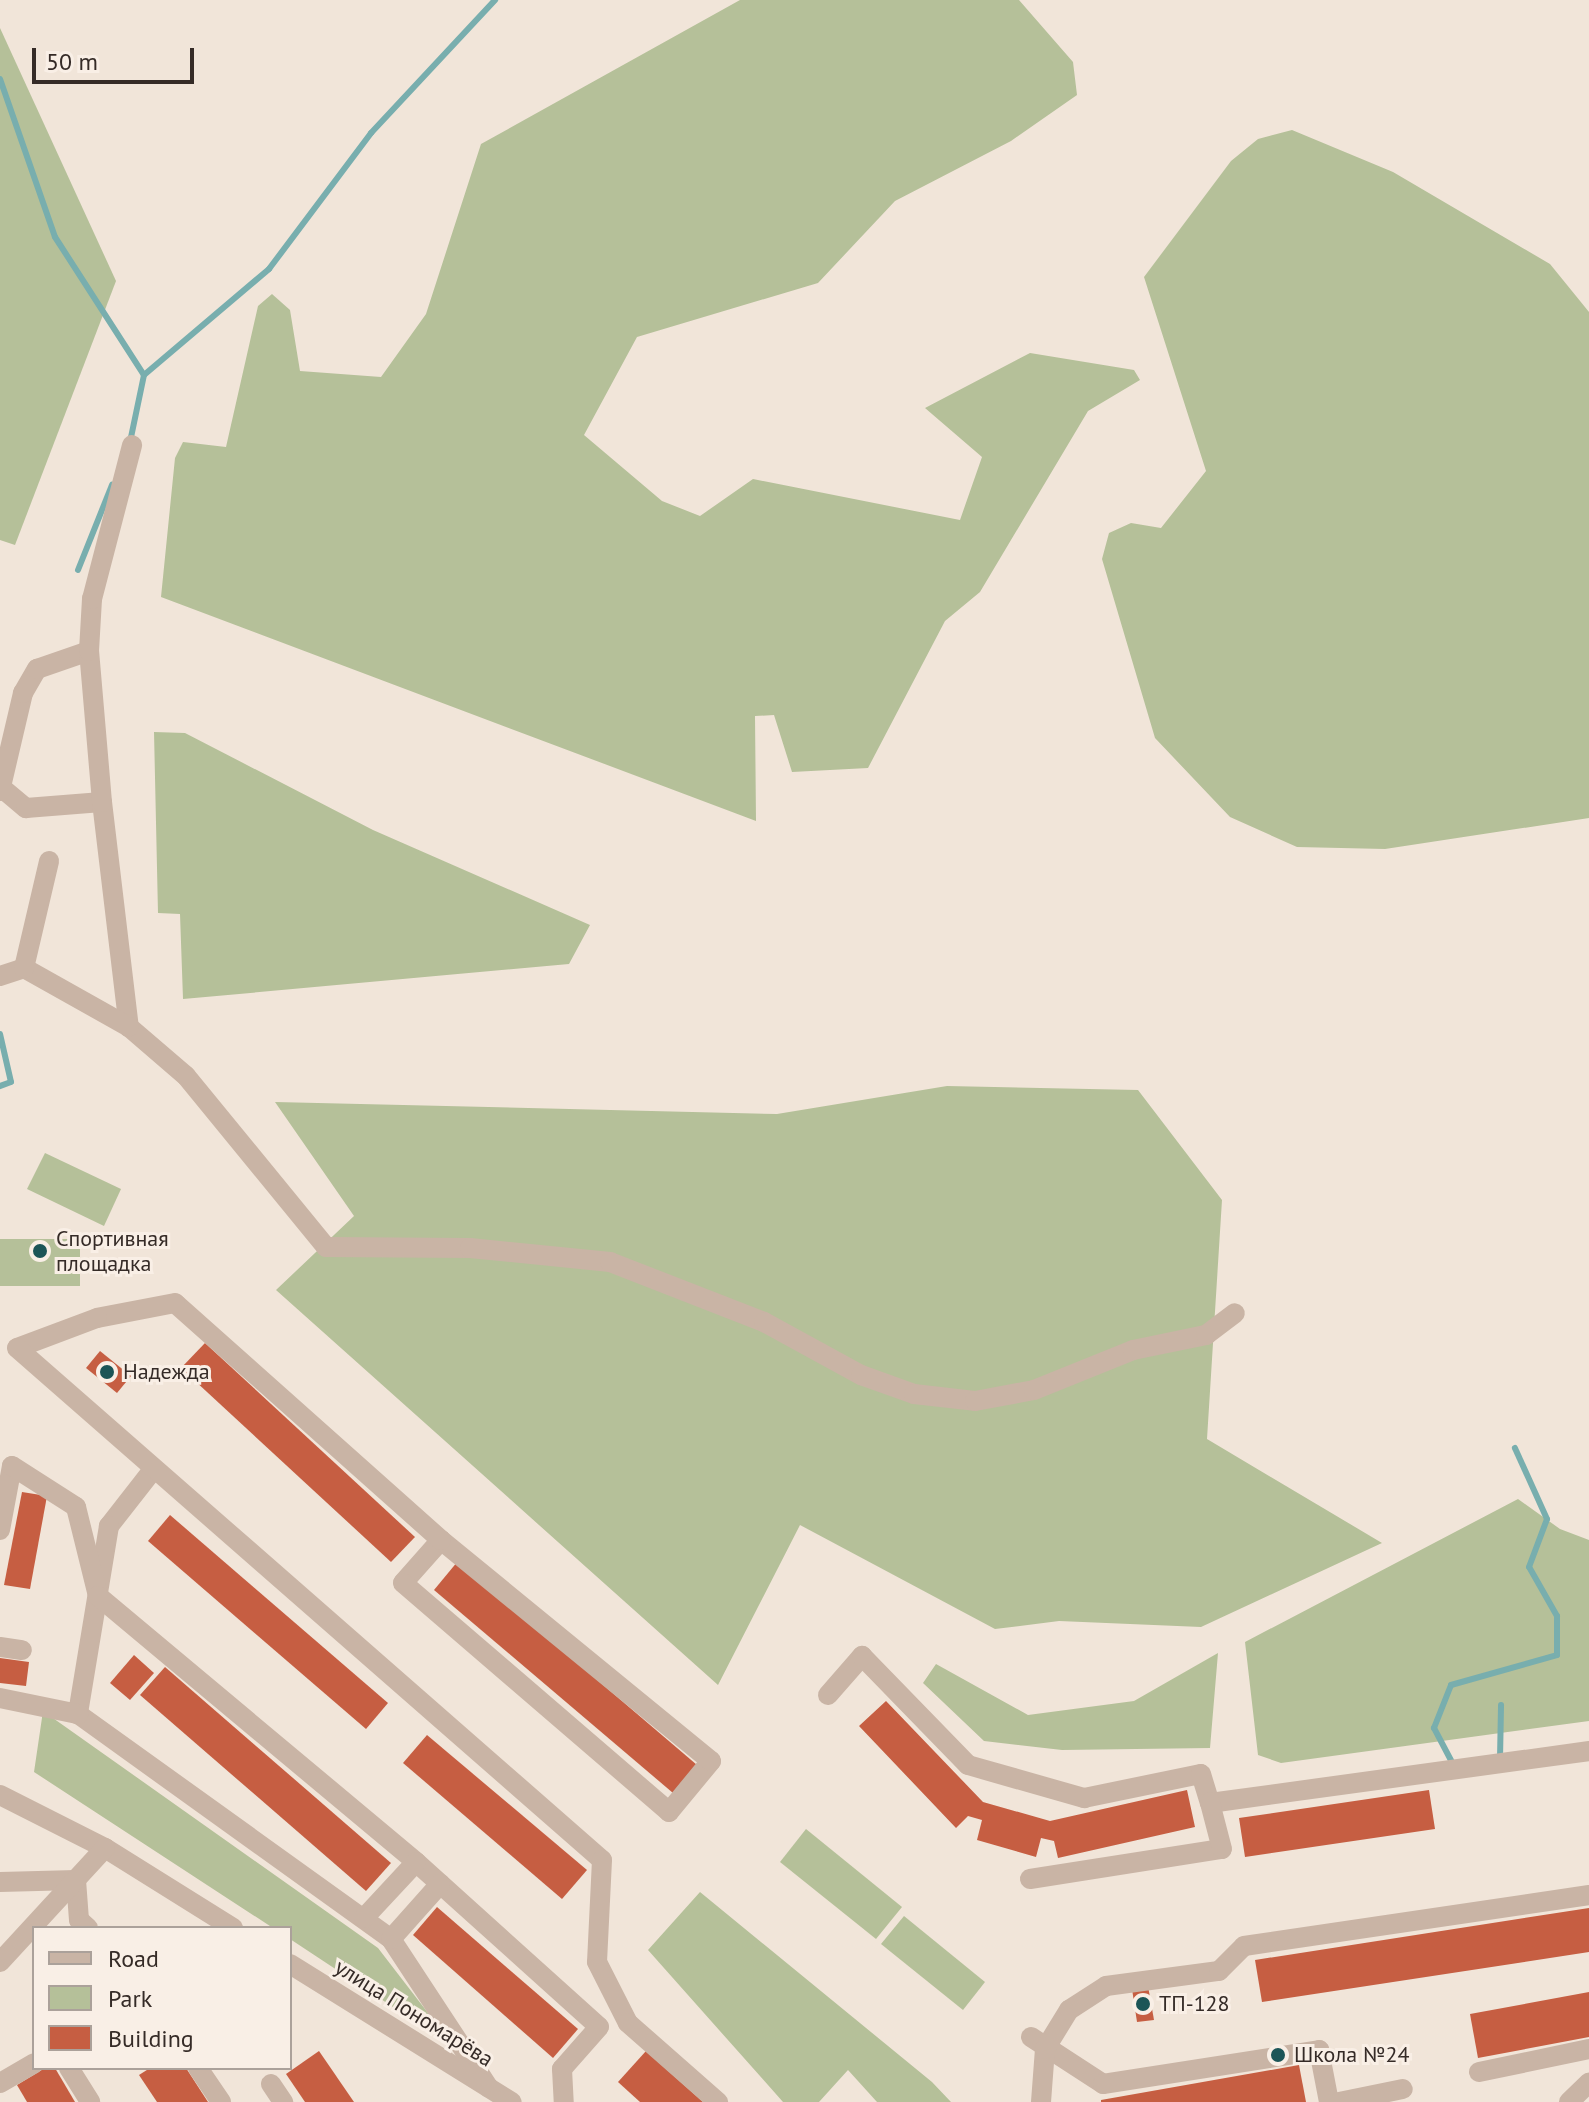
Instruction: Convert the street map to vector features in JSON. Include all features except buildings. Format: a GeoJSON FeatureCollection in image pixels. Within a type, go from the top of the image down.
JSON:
{"type":"FeatureCollection","features":[{"type":"Feature","properties":{"kind":"street"},"geometry":{"type":"LineString","coordinates":[[129,1027],[102,802],[89,651],[92,599],[132,445]]}},
{"type":"Feature","properties":{"kind":"street"},"geometry":{"type":"LineString","coordinates":[[89,651],[37,669],[23,693],[1,790],[26,808],[102,802]]}},
{"type":"Feature","properties":{"kind":"street"},"geometry":{"type":"LineString","coordinates":[[24,968],[49,861]]}},
{"type":"Feature","properties":{"kind":"street"},"geometry":{"type":"LineString","coordinates":[[0,976],[24,968],[129,1027],[186,1076],[326,1247],[470,1248],[610,1262],[764,1322],[861,1375],[914,1394],[975,1401],[1034,1390],[1133,1350],[1206,1335],[1235,1313]]}},
{"type":"Feature","properties":{"kind":"street"},"geometry":{"type":"LineString","coordinates":[[8,1348],[97,1318],[175,1303],[441,1540],[711,1761],[669,1812],[403,1583],[441,1540]]}},
{"type":"Feature","properties":{"kind":"street"},"geometry":{"type":"LineString","coordinates":[[8,1348],[602,1860],[597,1962],[628,2023],[718,2102]]}},
{"type":"Feature","properties":{"kind":"street"},"geometry":{"type":"LineString","coordinates":[[0,1530],[12,1466],[76,1507],[98,1596],[416,1862],[599,2027],[562,2069],[564,2102]]}},
{"type":"Feature","properties":{"kind":"street"},"geometry":{"type":"LineString","coordinates":[[78,1714],[109,1526],[152,1471]]}},
{"type":"Feature","properties":{"kind":"street"},"geometry":{"type":"LineString","coordinates":[[0,1647],[22,1650]]}},
{"type":"Feature","properties":{"kind":"street"},"geometry":{"type":"LineString","coordinates":[[828,1695],[862,1656],[968,1765],[1084,1798],[1201,1774],[1222,1849],[1030,1879]]}},
{"type":"Feature","properties":{"kind":"street"},"geometry":{"type":"LineString","coordinates":[[0,1698],[78,1714],[391,1939],[489,2088]]}},
{"type":"Feature","properties":{"kind":"street"},"geometry":{"type":"LineString","coordinates":[[1210,1803],[1589,1751]]}},
{"type":"Feature","properties":{"kind":"street"},"geometry":{"type":"LineString","coordinates":[[0,1795],[105,1848],[230,1926]]}},
{"type":"Feature","properties":{"kind":"street"},"geometry":{"type":"LineString","coordinates":[[33,1926],[105,1848]]}},
{"type":"Feature","properties":{"kind":"street"},"geometry":{"type":"LineString","coordinates":[[364,1918],[416,1862]]}},
{"type":"Feature","properties":{"kind":"street"},"geometry":{"type":"LineString","coordinates":[[0,1882],[76,1880]]}},
{"type":"Feature","properties":{"kind":"street"},"geometry":{"type":"LineString","coordinates":[[76,1880],[79,1920],[86,1926]]}},
{"type":"Feature","properties":{"kind":"street"},"geometry":{"type":"LineString","coordinates":[[391,1939],[440,1884]]}},
{"type":"Feature","properties":{"kind":"street"},"geometry":{"type":"LineString","coordinates":[[1041,2102],[1038,2043],[1069,2010],[1106,1986],[1219,1971],[1244,1946],[1589,1895]]}},
{"type":"Feature","properties":{"kind":"street"},"geometry":{"type":"LineString","coordinates":[[0,1962],[32,1927]]}},
{"type":"Feature","properties":{"kind":"street","name":"улица Пономарёва"},"geometry":{"type":"LineString","coordinates":[[292,1965],[512,2102]]}},
{"type":"Feature","properties":{"kind":"street"},"geometry":{"type":"LineString","coordinates":[[1038,2043],[1103,2084],[1319,2050],[1329,2102]]}},
{"type":"Feature","properties":{"kind":"street"},"geometry":{"type":"LineString","coordinates":[[1479,2072],[1589,2049]]}},
{"type":"Feature","properties":{"kind":"street"},"geometry":{"type":"LineString","coordinates":[[0,2083],[32,2064]]}},
{"type":"Feature","properties":{"kind":"street"},"geometry":{"type":"LineString","coordinates":[[70,2070],[90,2102]]}},
{"type":"Feature","properties":{"kind":"street"},"geometry":{"type":"LineString","coordinates":[[199,2070],[221,2102]]}},
{"type":"Feature","properties":{"kind":"street"},"geometry":{"type":"LineString","coordinates":[[271,2084],[283,2102]]}},
{"type":"Feature","properties":{"kind":"street"},"geometry":{"type":"LineString","coordinates":[[1339,2102],[1403,2089]]}},
{"type":"Feature","properties":{"kind":"green space"},"geometry":{"type":"Polygon","coordinates":[[[740,0],[1019,0],[1073,62],[1077,95],[1011,141],[895,201],[818,283],[637,337],[584,435],[662,501],[700,516],[753,479],[960,520],[982,457],[925,408],[1030,353],[1134,370],[1140,380],[1088,411],[980,592],[945,621],[868,768],[792,772],[774,715],[755,716],[756,821],[161,597],[175,458],[183,442],[226,447],[258,306],[272,294],[290,310],[300,371],[381,377],[426,314],[481,144],[740,0]]]}},
{"type":"Feature","properties":{"kind":"green space"},"geometry":{"type":"Polygon","coordinates":[[[0,28],[116,281],[15,545],[0,540],[0,28]]]}},
{"type":"Feature","properties":{"kind":"green space"},"geometry":{"type":"Polygon","coordinates":[[[1292,130],[1393,172],[1550,264],[1589,312],[1589,818],[1385,849],[1297,847],[1230,817],[1155,738],[1102,559],[1109,533],[1131,523],[1161,528],[1206,471],[1144,277],[1231,161],[1258,139],[1292,130]]]}},
{"type":"Feature","properties":{"kind":"green space"},"geometry":{"type":"Polygon","coordinates":[[[154,732],[185,733],[373,830],[590,925],[569,964],[183,999],[180,914],[158,913],[154,732]]]}},
{"type":"Feature","properties":{"kind":"green space"},"geometry":{"type":"Polygon","coordinates":[[[947,1086],[1138,1090],[1222,1200],[1207,1439],[1382,1543],[1201,1627],[1059,1621],[995,1629],[800,1525],[718,1685],[276,1290],[354,1216],[275,1102],[777,1114],[947,1086]]]}},
{"type":"Feature","properties":{"kind":"green space"},"geometry":{"type":"Polygon","coordinates":[[[45,1153],[121,1189],[104,1226],[27,1189],[45,1153]]]}},
{"type":"Feature","properties":{"kind":"green space","name":"Спортивная площадка"},"geometry":{"type":"Polygon","coordinates":[[[0,1239],[80,1239],[80,1286],[0,1286],[0,1239]]]}},
{"type":"Feature","properties":{"kind":"green space"},"geometry":{"type":"Polygon","coordinates":[[[1518,1499],[1560,1529],[1589,1540],[1589,1721],[1281,1763],[1258,1755],[1245,1642],[1518,1499]]]}},
{"type":"Feature","properties":{"kind":"green space"},"geometry":{"type":"Polygon","coordinates":[[[1218,1653],[1210,1748],[1062,1750],[984,1741],[923,1683],[936,1664],[1028,1715],[1134,1701],[1218,1653]]]}},
{"type":"Feature","properties":{"kind":"green space"},"geometry":{"type":"Polygon","coordinates":[[[43,1711],[378,1948],[455,2048],[292,1940],[292,1926],[270,1926],[34,1772],[43,1711]]]}},
{"type":"Feature","properties":{"kind":"green space"},"geometry":{"type":"Polygon","coordinates":[[[806,1829],[902,1907],[876,1939],[780,1862],[806,1829]]]}},
{"type":"Feature","properties":{"kind":"green space"},"geometry":{"type":"Polygon","coordinates":[[[700,1892],[932,2082],[951,2102],[877,2102],[848,2070],[819,2102],[783,2102],[648,1950],[700,1892]]]}},
{"type":"Feature","properties":{"kind":"green space"},"geometry":{"type":"Polygon","coordinates":[[[904,1916],[985,1982],[963,2010],[881,1944],[904,1916]]]}},
{"type":"Feature","properties":{"kind":"waterway"},"geometry":{"type":"LineString","coordinates":[[144,375],[269,269],[371,133],[495,0]]}},
{"type":"Feature","properties":{"kind":"waterway"},"geometry":{"type":"LineString","coordinates":[[0,79],[55,237],[144,375],[130,442]]}},
{"type":"Feature","properties":{"kind":"waterway"},"geometry":{"type":"LineString","coordinates":[[78,570],[112,485]]}},
{"type":"Feature","properties":{"kind":"waterway"},"geometry":{"type":"LineString","coordinates":[[0,1034],[11,1082],[0,1086]]}},
{"type":"Feature","properties":{"kind":"waterway"},"geometry":{"type":"LineString","coordinates":[[1454,1766],[1434,1728],[1451,1685],[1557,1655],[1557,1616],[1529,1567],[1547,1519],[1515,1448]]}},
{"type":"Feature","properties":{"kind":"waterway"},"geometry":{"type":"LineString","coordinates":[[1500,1759],[1501,1705]]}},
{"type":"Feature","properties":{"kind":"place","name":"Спортивная площадка"},"geometry":{"type":"Point","coordinates":[40,1251]}},
{"type":"Feature","properties":{"kind":"place","name":"Надежда"},"geometry":{"type":"Point","coordinates":[107,1372]}},
{"type":"Feature","properties":{"kind":"place","name":"ТП-128"},"geometry":{"type":"Point","coordinates":[1143,2004]}},
{"type":"Feature","properties":{"kind":"place","name":"Школа №24"},"geometry":{"type":"Point","coordinates":[1278,2055]}}]}
